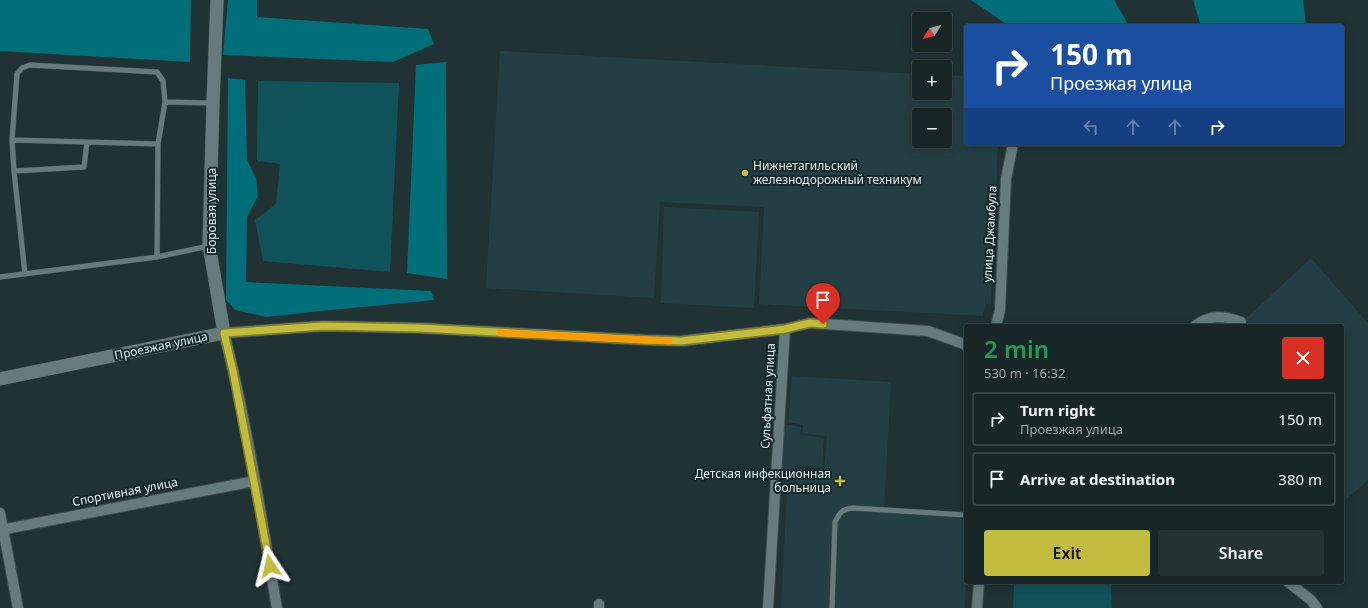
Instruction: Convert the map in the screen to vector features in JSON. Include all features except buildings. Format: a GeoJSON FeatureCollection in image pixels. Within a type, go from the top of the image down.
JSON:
{"type":"FeatureCollection","features":[{"type":"Feature","properties":{"kind":"street","name":"Боровая улица"},"geometry":{"type":"LineString","coordinates":[[217,0],[210,245],[224,333],[255,481],[277,608]]}},
{"type":"Feature","properties":{"kind":"street","name":"улица Джамбула"},"geometry":{"type":"LineString","coordinates":[[996,324],[1000,310],[1006,179],[1013,146]]}},
{"type":"Feature","properties":{"kind":"street"},"geometry":{"type":"LineString","coordinates":[[1198,324],[1209,318],[1228,317],[1242,322]]}},
{"type":"Feature","properties":{"kind":"street","name":"Проезжая улица"},"geometry":{"type":"LineString","coordinates":[[0,379],[224,333],[323,326],[419,328],[681,341],[785,329],[810,323],[928,331],[964,344]]}},
{"type":"Feature","properties":{"kind":"street","name":"Сульфатная улица"},"geometry":{"type":"LineString","coordinates":[[768,608],[785,329]]}},
{"type":"Feature","properties":{"kind":"street","name":"Спортивная улица"},"geometry":{"type":"LineString","coordinates":[[2,529],[255,481]]}},
{"type":"Feature","properties":{"kind":"street"},"geometry":{"type":"LineString","coordinates":[[0,513],[18,608]]}},
{"type":"Feature","properties":{"kind":"street"},"geometry":{"type":"LineString","coordinates":[[977,608],[979,584]]}},
{"type":"Feature","properties":{"kind":"street"},"geometry":{"type":"LineString","coordinates":[[1291,584],[1311,600],[1317,608]]}},
{"type":"Feature","properties":{"kind":"lane"},"geometry":{"type":"LineString","coordinates":[[25,274],[12,140],[17,74],[22,68],[30,65],[157,72],[163,81],[165,102],[158,144],[157,257]]}},
{"type":"Feature","properties":{"kind":"lane"},"geometry":{"type":"LineString","coordinates":[[165,102],[213,103]]}},
{"type":"Feature","properties":{"kind":"lane"},"geometry":{"type":"LineString","coordinates":[[12,140],[158,144]]}},
{"type":"Feature","properties":{"kind":"lane"},"geometry":{"type":"LineString","coordinates":[[14,171],[84,167],[87,142]]}},
{"type":"Feature","properties":{"kind":"lane"},"geometry":{"type":"LineString","coordinates":[[0,277],[157,257],[210,245]]}},
{"type":"Feature","properties":{"kind":"lane"},"geometry":{"type":"LineString","coordinates":[[832,608],[835,522],[840,512],[846,508],[853,508],[964,515]]}},
{"type":"Feature","properties":{"kind":"shaded area"},"geometry":{"type":"Polygon","coordinates":[[[0,0],[191,0],[190,62],[0,51],[0,0]]]}},
{"type":"Feature","properties":{"kind":"shaded area"},"geometry":{"type":"Polygon","coordinates":[[[228,0],[257,0],[257,17],[428,29],[434,44],[393,62],[223,55],[228,0]]]}},
{"type":"Feature","properties":{"kind":"shaded area"},"geometry":{"type":"Polygon","coordinates":[[[971,0],[1114,0],[1128,24],[1006,24],[971,0]]]}},
{"type":"Feature","properties":{"kind":"shaded area"},"geometry":{"type":"Polygon","coordinates":[[[1193,0],[1303,0],[1306,24],[1200,24],[1193,0]]]}},
{"type":"Feature","properties":{"kind":"shaded area","name":"Нижнетагильский железнодорожный техникум"},"geometry":{"type":"Polygon","coordinates":[[[500,51],[912,74],[912,100],[952,100],[952,75],[964,76],[964,146],[998,146],[991,304],[985,304],[983,316],[759,304],[764,207],[660,202],[654,298],[486,288],[500,51]]]}},
{"type":"Feature","properties":{"kind":"shaded area"},"geometry":{"type":"Polygon","coordinates":[[[446,62],[447,279],[407,273],[416,65],[446,62]]]}},
{"type":"Feature","properties":{"kind":"shaded area"},"geometry":{"type":"Polygon","coordinates":[[[228,78],[245,80],[247,160],[256,178],[258,196],[247,217],[246,282],[431,291],[434,300],[266,317],[235,310],[226,300],[228,78]]]}},
{"type":"Feature","properties":{"kind":"shaded area"},"geometry":{"type":"Polygon","coordinates":[[[258,81],[399,83],[390,272],[263,261],[255,220],[276,204],[280,164],[257,161],[258,81]]]}},
{"type":"Feature","properties":{"kind":"shaded area"},"geometry":{"type":"Polygon","coordinates":[[[664,207],[759,212],[754,308],[661,303],[664,207]]]}},
{"type":"Feature","properties":{"kind":"shaded area"},"geometry":{"type":"Polygon","coordinates":[[[1311,258],[1368,323],[1368,480],[1344,501],[1344,324],[1240,324],[1311,258]]]}},
{"type":"Feature","properties":{"kind":"shaded area","name":"Детская инфекционная больница"},"geometry":{"type":"Polygon","coordinates":[[[792,376],[891,382],[884,507],[964,513],[965,608],[781,608],[787,493],[794,493],[797,468],[824,470],[827,436],[802,433],[803,425],[788,422],[792,376]]]}},
{"type":"Feature","properties":{"kind":"shaded area"},"geometry":{"type":"Polygon","coordinates":[[[784,424],[801,427],[800,435],[824,438],[822,467],[795,465],[792,491],[780,490],[784,424]]]}},
{"type":"Feature","properties":{"kind":"shaded area"},"geometry":{"type":"Polygon","coordinates":[[[1014,584],[1111,584],[1112,608],[1013,608],[1014,584]]]}},
{"type":"Feature","properties":{"kind":"slow traffic"},"geometry":{"type":"LineString","coordinates":[[501,333],[669,341]]}},
{"type":"Feature","properties":{"kind":"place","name":"Нижнетагильский железнодорожный техникум"},"geometry":{"type":"Point","coordinates":[745,173]}},
{"type":"Feature","properties":{"kind":"place","name":"Детская инфекционная больница"},"geometry":{"type":"Point","coordinates":[840,481]}},
{"type":"Feature","properties":{"kind":"route"},"geometry":{"type":"LineString","coordinates":[[270,566],[255,481],[224,333],[323,326],[419,328],[681,341],[785,329],[810,323],[823,324]]}}]}
